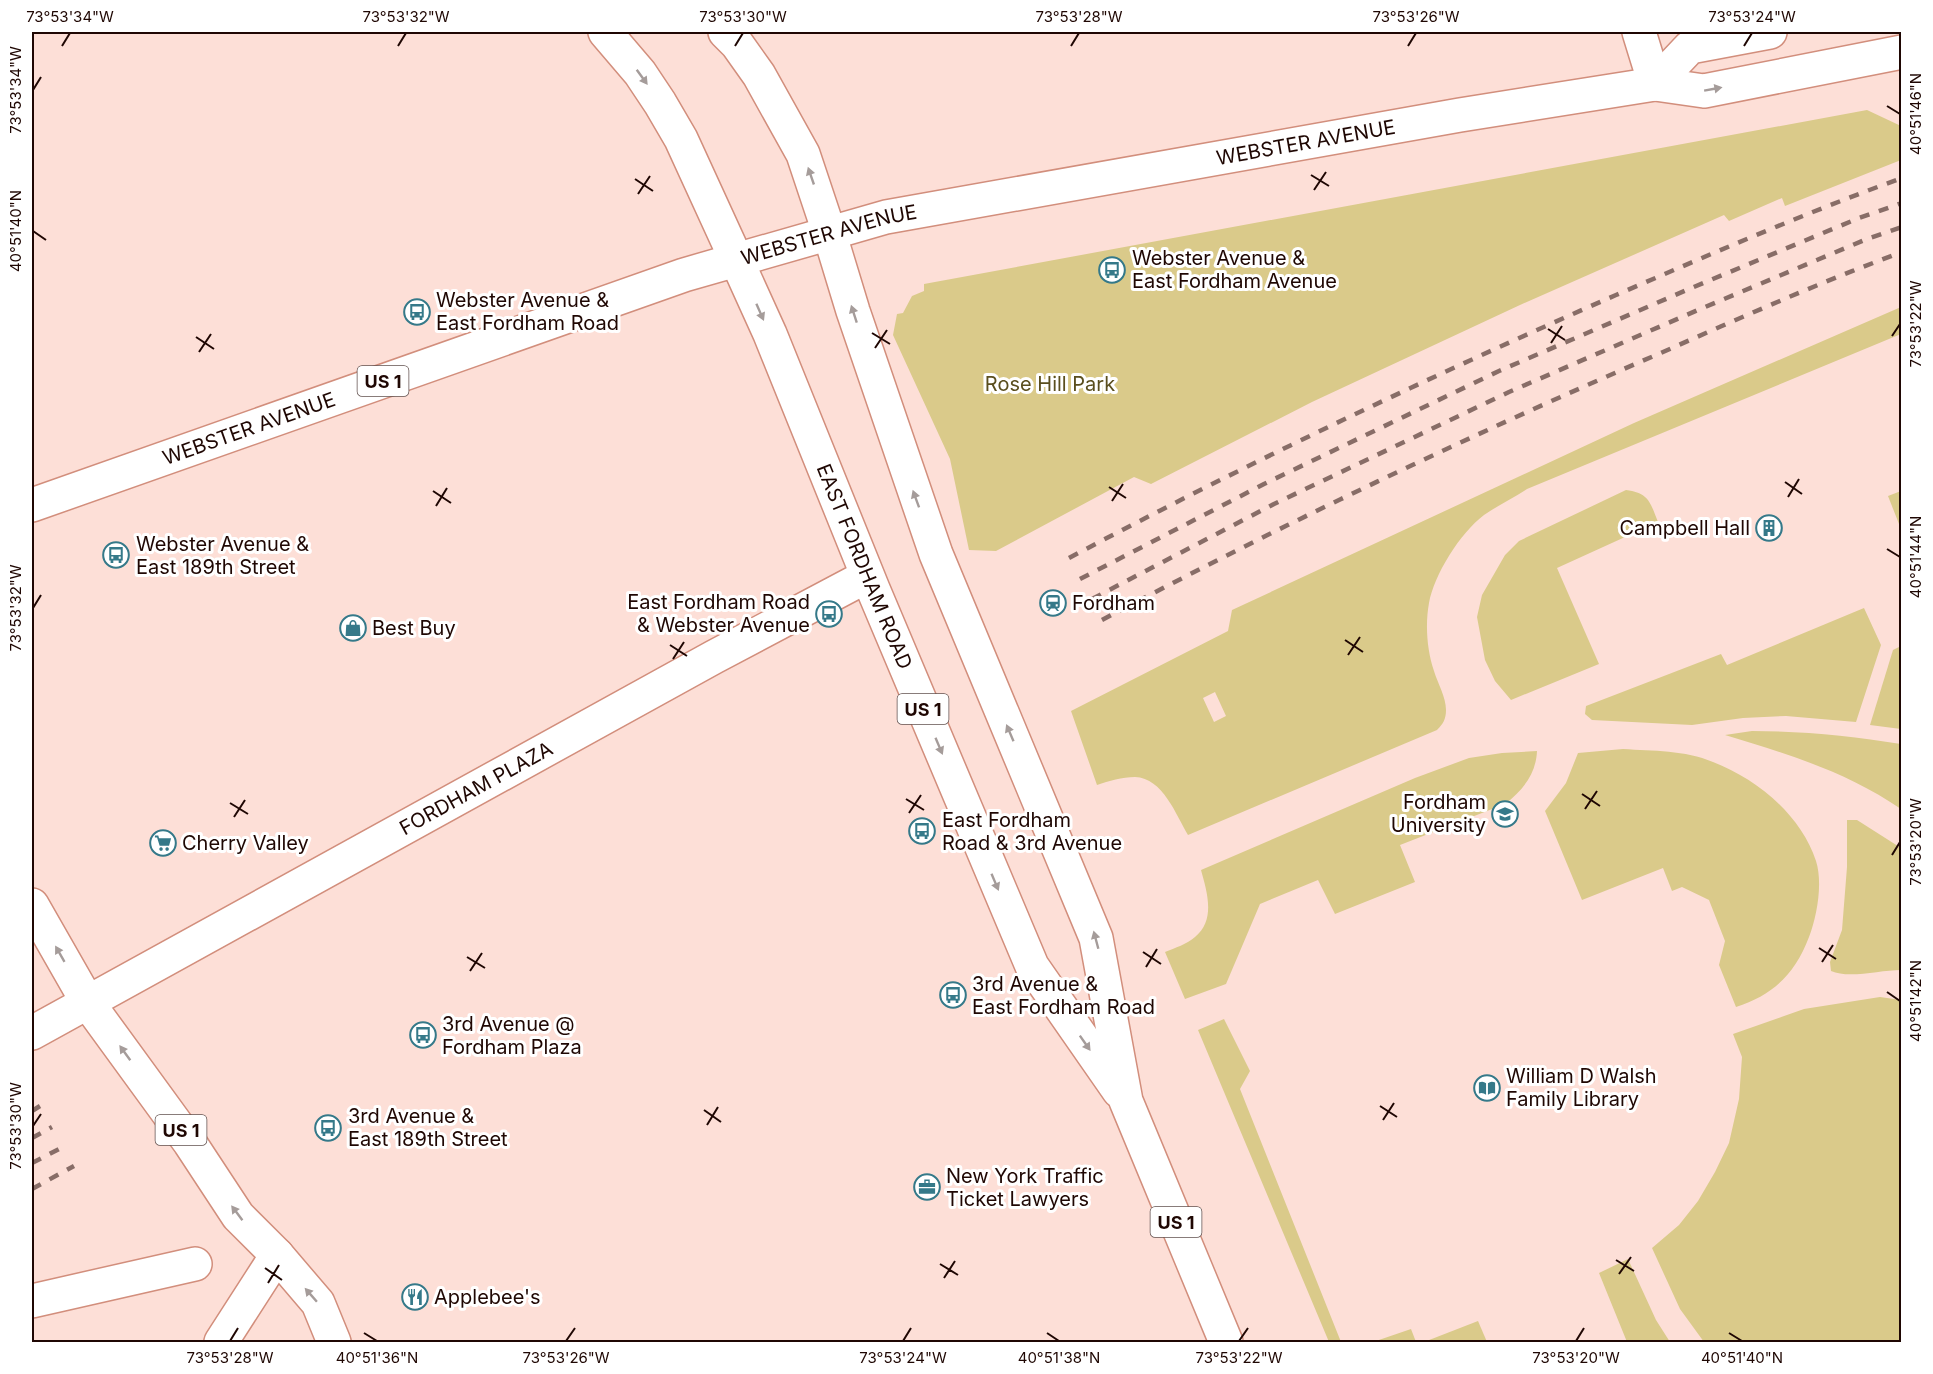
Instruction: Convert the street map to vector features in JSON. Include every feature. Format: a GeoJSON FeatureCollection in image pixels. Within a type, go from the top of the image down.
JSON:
{"type":"FeatureCollection","features":[{"type":"Feature","properties":{"kind":"main road","name":"EAST FORDHAM ROAD"},"geometry":{"type":"LineString","coordinates":[[605,32],[640,73],[681,139],[736,259],[770,334],[867,576],[1032,966],[1126,1101]]}},
{"type":"Feature","properties":{"kind":"main road","name":"EAST FORDHAM ROAD"},"geometry":{"type":"LineString","coordinates":[[725,32],[737,44],[759,75],[803,154],[853,311],[936,554],[1096,938],[1126,1101],[1226,1342]]}},
{"type":"Feature","properties":{"kind":"main road"},"geometry":{"type":"LineString","coordinates":[[1639,32],[1655,84],[1690,47],[1770,32]]}},
{"type":"Feature","properties":{"kind":"main road","name":"WEBSTER AVENUE"},"geometry":{"type":"LineString","coordinates":[[32,505],[673,279],[829,232],[910,213],[1460,115],[1655,84],[1704,91],[1902,52]]}},
{"type":"Feature","properties":{"kind":"main road","name":"FORDHAM PLAZA"},"geometry":{"type":"LineString","coordinates":[[32,1033],[724,652],[867,576]]}},
{"type":"Feature","properties":{"kind":"main road","name":"US 1"},"geometry":{"type":"LineString","coordinates":[[32,904],[88,1003],[190,1143],[238,1216],[277,1255],[318,1303],[334,1342]]}},
{"type":"Feature","properties":{"kind":"main road"},"geometry":{"type":"LineString","coordinates":[[221,1342],[277,1255]]}},
{"type":"Feature","properties":{"kind":"main road"},"geometry":{"type":"LineString","coordinates":[[32,1301],[195,1264]]}},
{"type":"Feature","properties":{"kind":"green space","name":"Rose Hill Park"},"geometry":{"type":"Polygon","coordinates":[[[1867,110],[1901,126],[1901,160],[1785,206],[1782,198],[1729,221],[1724,215],[1520,305],[1312,402],[1151,484],[1134,477],[996,551],[969,550],[950,459],[893,335],[897,314],[903,313],[912,296],[924,291],[924,284],[1867,110]]]}},
{"type":"Feature","properties":{"kind":"green space"},"geometry":{"type":"Polygon","coordinates":[[[1901,307],[1901,334],[1527,489],[1475,523],[1449,555],[1436,580],[1429,603],[1428,646],[1446,710],[1444,721],[1437,730],[1188,835],[1168,799],[1145,779],[1120,778],[1097,785],[1071,711],[1228,631],[1232,610],[1634,423],[1901,307]],[[1215,692],[1203,698],[1214,722],[1226,716],[1215,692]]]}},
{"type":"Feature","properties":{"kind":"green space"},"geometry":{"type":"Polygon","coordinates":[[[1626,490],[1640,493],[1648,500],[1658,522],[1557,568],[1599,664],[1511,700],[1495,681],[1485,660],[1477,617],[1482,595],[1505,555],[1519,541],[1626,490]]]}},
{"type":"Feature","properties":{"kind":"green space"},"geometry":{"type":"Polygon","coordinates":[[[1901,491],[1901,529],[1888,496],[1901,491]]]}},
{"type":"Feature","properties":{"kind":"green space"},"geometry":{"type":"Polygon","coordinates":[[[1864,608],[1881,645],[1856,722],[1786,716],[1743,718],[1692,725],[1592,720],[1585,714],[1586,706],[1721,654],[1727,665],[1864,608]]]}},
{"type":"Feature","properties":{"kind":"green space"},"geometry":{"type":"Polygon","coordinates":[[[1901,646],[1901,729],[1870,725],[1893,650],[1901,646]]]}},
{"type":"Feature","properties":{"kind":"green space"},"geometry":{"type":"Polygon","coordinates":[[[1752,731],[1827,734],[1901,744],[1901,809],[1860,784],[1838,774],[1725,735],[1752,731]]]}},
{"type":"Feature","properties":{"kind":"green space"},"geometry":{"type":"Polygon","coordinates":[[[1623,749],[1691,755],[1729,769],[1746,778],[1775,801],[1800,829],[1809,844],[1816,861],[1819,879],[1817,910],[1812,929],[1790,972],[1761,996],[1736,1007],[1719,965],[1725,941],[1709,900],[1682,887],[1672,891],[1663,868],[1582,900],[1545,811],[1566,783],[1578,753],[1623,749]]]}},
{"type":"Feature","properties":{"kind":"green space"},"geometry":{"type":"Polygon","coordinates":[[[1537,751],[1534,767],[1527,781],[1505,804],[1400,845],[1415,882],[1335,914],[1318,880],[1260,904],[1226,984],[1185,999],[1165,952],[1192,939],[1202,930],[1206,922],[1208,905],[1201,870],[1415,778],[1469,758],[1537,751]]]}},
{"type":"Feature","properties":{"kind":"green space"},"geometry":{"type":"Polygon","coordinates":[[[1847,820],[1857,820],[1901,848],[1901,970],[1856,974],[1831,971],[1830,962],[1842,930],[1847,867],[1847,820]]]}},
{"type":"Feature","properties":{"kind":"green space"},"geometry":{"type":"Polygon","coordinates":[[[1880,997],[1901,1000],[1901,1342],[1704,1342],[1680,1309],[1652,1248],[1679,1225],[1698,1201],[1729,1143],[1739,1099],[1742,1057],[1733,1034],[1804,1009],[1880,997]]]}},
{"type":"Feature","properties":{"kind":"green space"},"geometry":{"type":"Polygon","coordinates":[[[1224,1019],[1250,1071],[1240,1089],[1341,1342],[1329,1342],[1198,1030],[1224,1019]]]}},
{"type":"Feature","properties":{"kind":"green space"},"geometry":{"type":"Polygon","coordinates":[[[1628,1259],[1656,1320],[1670,1342],[1627,1342],[1599,1273],[1628,1259]]]}},
{"type":"Feature","properties":{"kind":"green space"},"geometry":{"type":"Polygon","coordinates":[[[1478,1321],[1487,1342],[1424,1342],[1478,1321]]]}},
{"type":"Feature","properties":{"kind":"green space"},"geometry":{"type":"Polygon","coordinates":[[[1411,1329],[1416,1342],[1373,1342],[1411,1329]]]}},
{"type":"Feature","properties":{"kind":"railway"},"geometry":{"type":"LineString","coordinates":[[1069,558],[1272,454],[1478,357],[1723,249],[1902,178]]}},
{"type":"Feature","properties":{"kind":"railway"},"geometry":{"type":"LineString","coordinates":[[1080,579],[1264,484],[1499,371],[1859,218],[1902,203]]}},
{"type":"Feature","properties":{"kind":"railway"},"geometry":{"type":"LineString","coordinates":[[1092,599],[1274,504],[1509,392],[1867,239],[1902,227]]}},
{"type":"Feature","properties":{"kind":"railway"},"geometry":{"type":"LineString","coordinates":[[1102,620],[1310,514],[1450,447],[1752,313],[1902,252]]}},
{"type":"Feature","properties":{"kind":"railway"},"geometry":{"type":"LineString","coordinates":[[32,1111],[40,1106]]}},
{"type":"Feature","properties":{"kind":"railway"},"geometry":{"type":"LineString","coordinates":[[32,1138],[52,1127]]}},
{"type":"Feature","properties":{"kind":"railway"},"geometry":{"type":"LineString","coordinates":[[32,1163],[63,1147]]}},
{"type":"Feature","properties":{"kind":"railway"},"geometry":{"type":"LineString","coordinates":[[32,1189],[74,1166]]}},
{"type":"Feature","properties":{"kind":"place","name":"Webster Avenue & East Fordham Avenue"},"geometry":{"type":"Point","coordinates":[1112,270]}},
{"type":"Feature","properties":{"kind":"place","name":"Webster Avenue & East Fordham Road"},"geometry":{"type":"Point","coordinates":[417,312]}},
{"type":"Feature","properties":{"kind":"place","name":"Campbell Hall"},"geometry":{"type":"Point","coordinates":[1769,528]}},
{"type":"Feature","properties":{"kind":"place","name":"Webster Avenue & East 189th Street"},"geometry":{"type":"Point","coordinates":[116,555]}},
{"type":"Feature","properties":{"kind":"place","name":"Fordham"},"geometry":{"type":"Point","coordinates":[1053,603]}},
{"type":"Feature","properties":{"kind":"place","name":"East Fordham Road & Webster Avenue"},"geometry":{"type":"Point","coordinates":[829,614]}},
{"type":"Feature","properties":{"kind":"place","name":"Best Buy"},"geometry":{"type":"Point","coordinates":[353,628]}},
{"type":"Feature","properties":{"kind":"place","name":"Fordham University"},"geometry":{"type":"Point","coordinates":[1505,814]}},
{"type":"Feature","properties":{"kind":"place","name":"East Fordham Road & 3rd Avenue"},"geometry":{"type":"Point","coordinates":[922,831]}},
{"type":"Feature","properties":{"kind":"place","name":"Cherry Valley"},"geometry":{"type":"Point","coordinates":[163,843]}},
{"type":"Feature","properties":{"kind":"place","name":"3rd Avenue & East Fordham Road"},"geometry":{"type":"Point","coordinates":[953,995]}},
{"type":"Feature","properties":{"kind":"place","name":"3rd Avenue @ Fordham Plaza"},"geometry":{"type":"Point","coordinates":[423,1035]}},
{"type":"Feature","properties":{"kind":"place","name":"William D Walsh Family Library"},"geometry":{"type":"Point","coordinates":[1487,1088]}},
{"type":"Feature","properties":{"kind":"place","name":"3rd Avenue & East 189th Street"},"geometry":{"type":"Point","coordinates":[328,1128]}},
{"type":"Feature","properties":{"kind":"place","name":"New York Traffic Ticket Lawyers"},"geometry":{"type":"Point","coordinates":[927,1187]}},
{"type":"Feature","properties":{"kind":"place","name":"Applebee's"},"geometry":{"type":"Point","coordinates":[415,1297]}}]}
